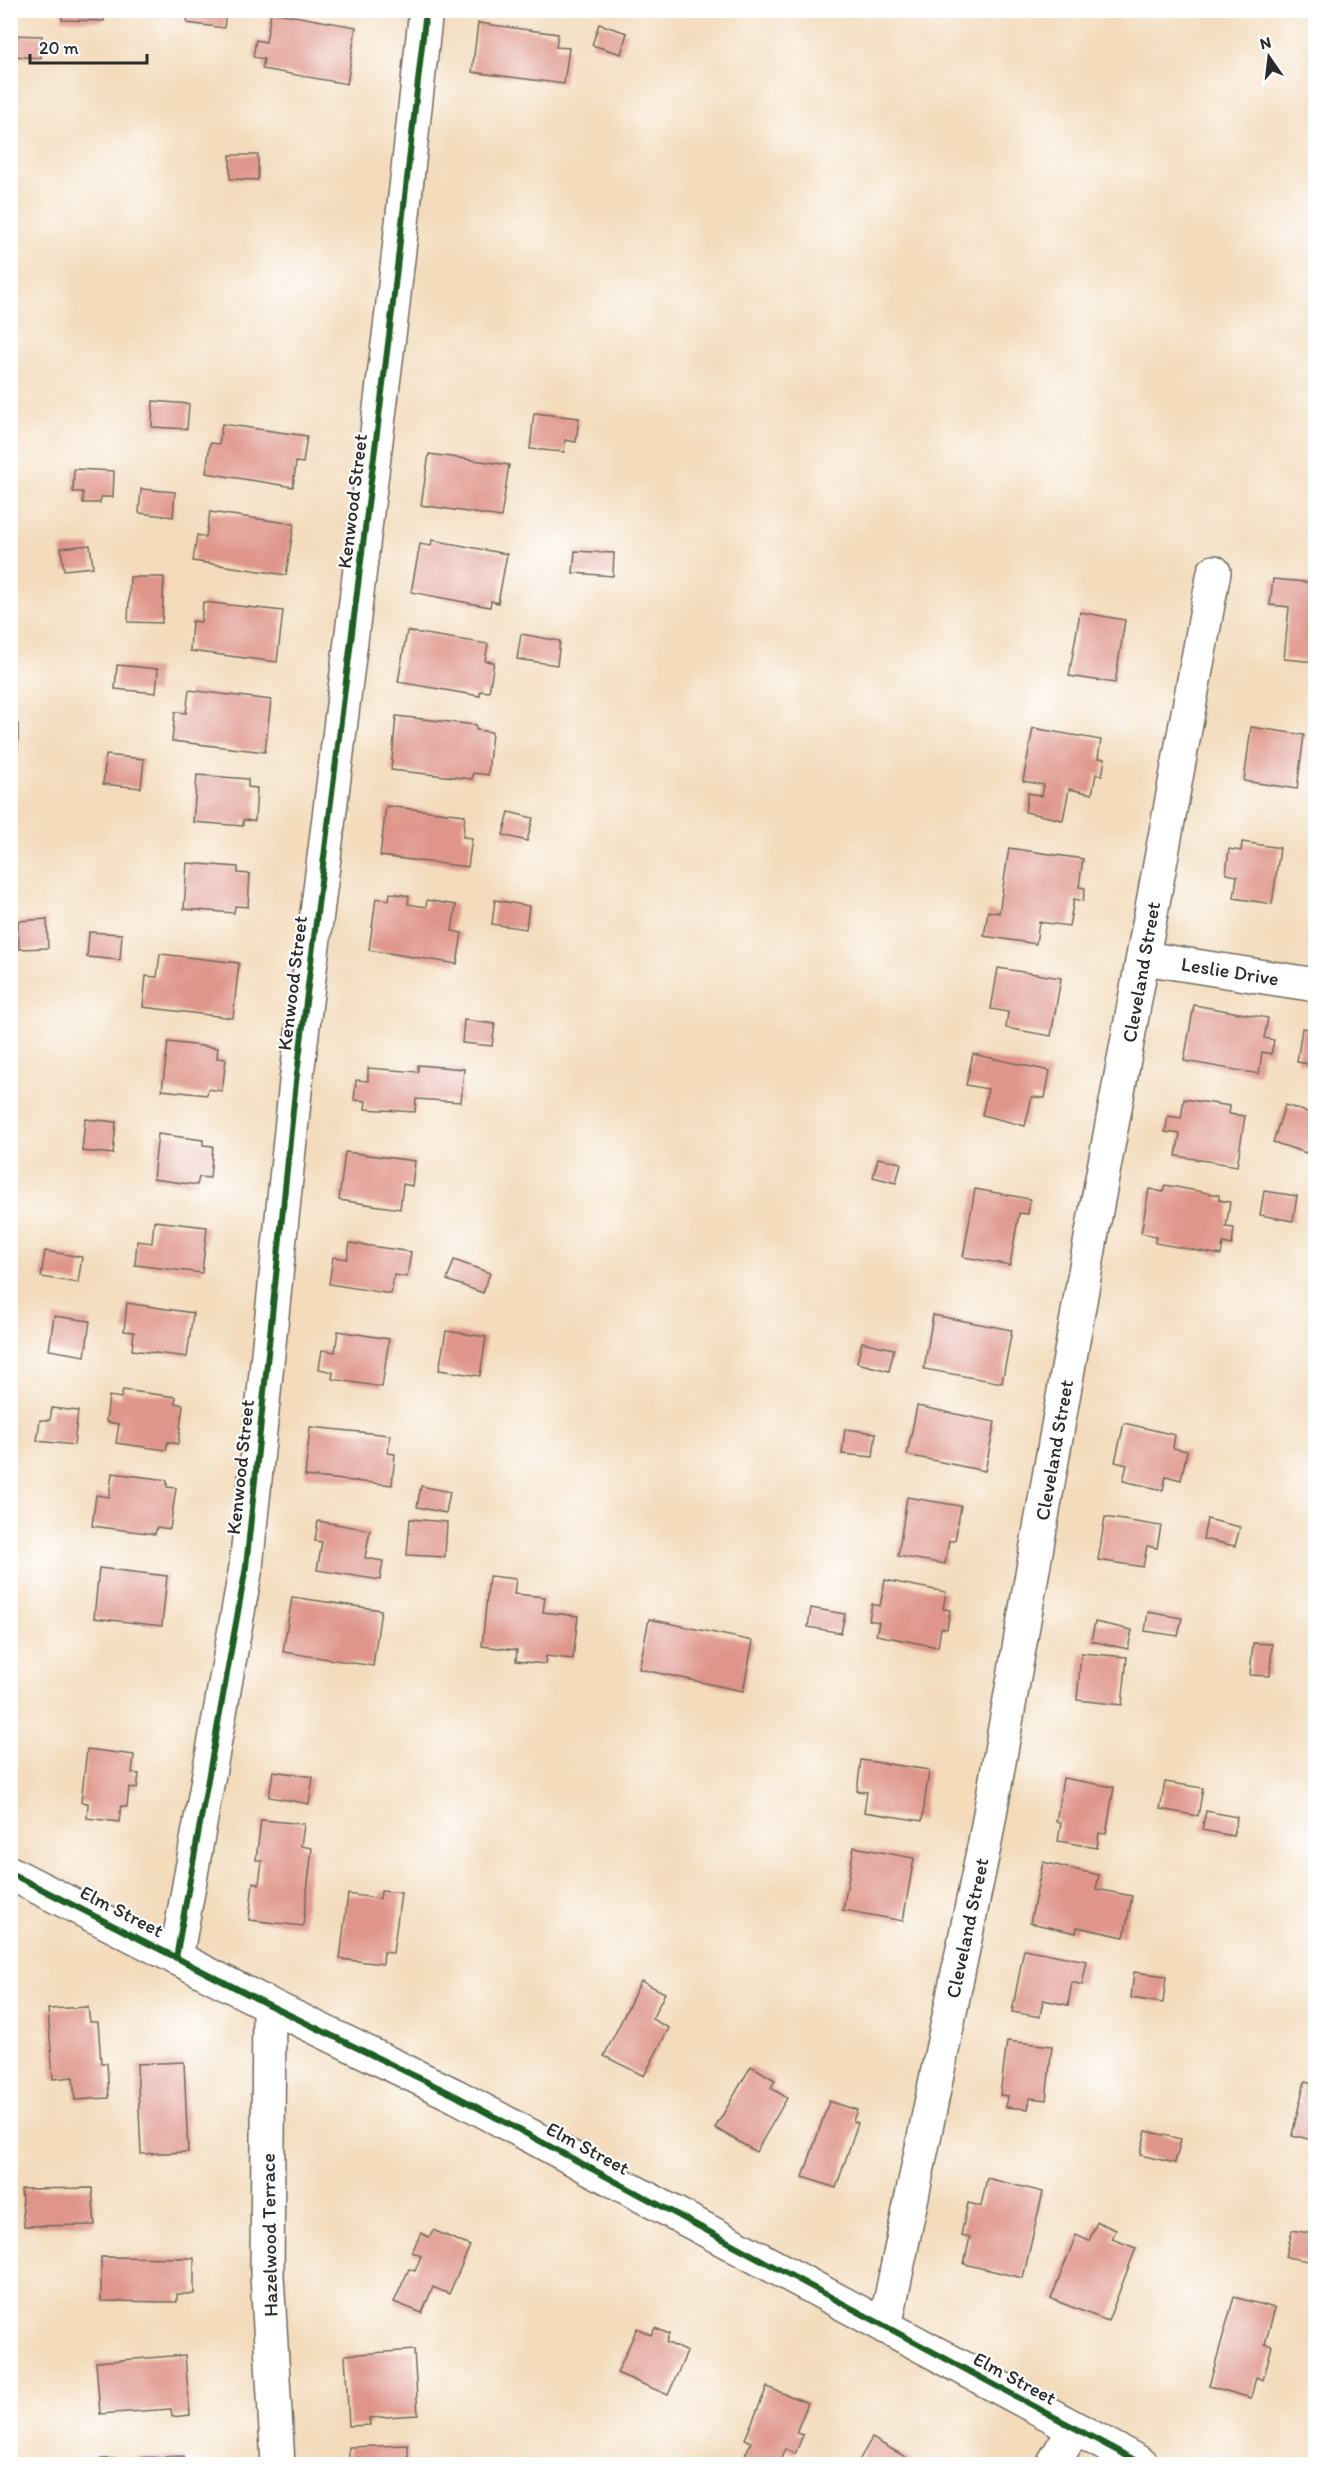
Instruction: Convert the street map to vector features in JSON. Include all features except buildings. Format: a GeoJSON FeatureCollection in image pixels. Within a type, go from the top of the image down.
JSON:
{"type":"FeatureCollection","features":[{"type":"Feature","properties":{"kind":"street","name":"Kenwood Street"},"geometry":{"type":"LineString","coordinates":[[176,1958],[246,1567],[296,1082],[390,323],[426,10]]}},
{"type":"Feature","properties":{"kind":"street","name":"Cleveland Street"},"geometry":{"type":"LineString","coordinates":[[885,2327],[985,1842],[1091,1238],[1214,572]]}},
{"type":"Feature","properties":{"kind":"street","name":"Leslie Drive"},"geometry":{"type":"LineString","coordinates":[[1144,958],[1316,985]]}},
{"type":"Feature","properties":{"kind":"street","name":"Elm Street"},"geometry":{"type":"LineString","coordinates":[[10,1873],[269,2005],[456,2096],[1142,2464]]}},
{"type":"Feature","properties":{"kind":"street","name":"Hazelwood Terrace"},"geometry":{"type":"LineString","coordinates":[[269,2005],[267,2276],[278,2464]]}},
{"type":"Feature","properties":{"kind":"street"},"geometry":{"type":"LineString","coordinates":[[1053,2464],[1074,2429]]}},
{"type":"Feature","properties":{"kind":"cycle path"},"geometry":{"type":"LineString","coordinates":[[176,1958],[246,1567],[296,1082],[392,312],[426,10]]}},
{"type":"Feature","properties":{"kind":"cycle path"},"geometry":{"type":"LineString","coordinates":[[10,1873],[269,2005],[456,2096],[1142,2464]]}}]}
